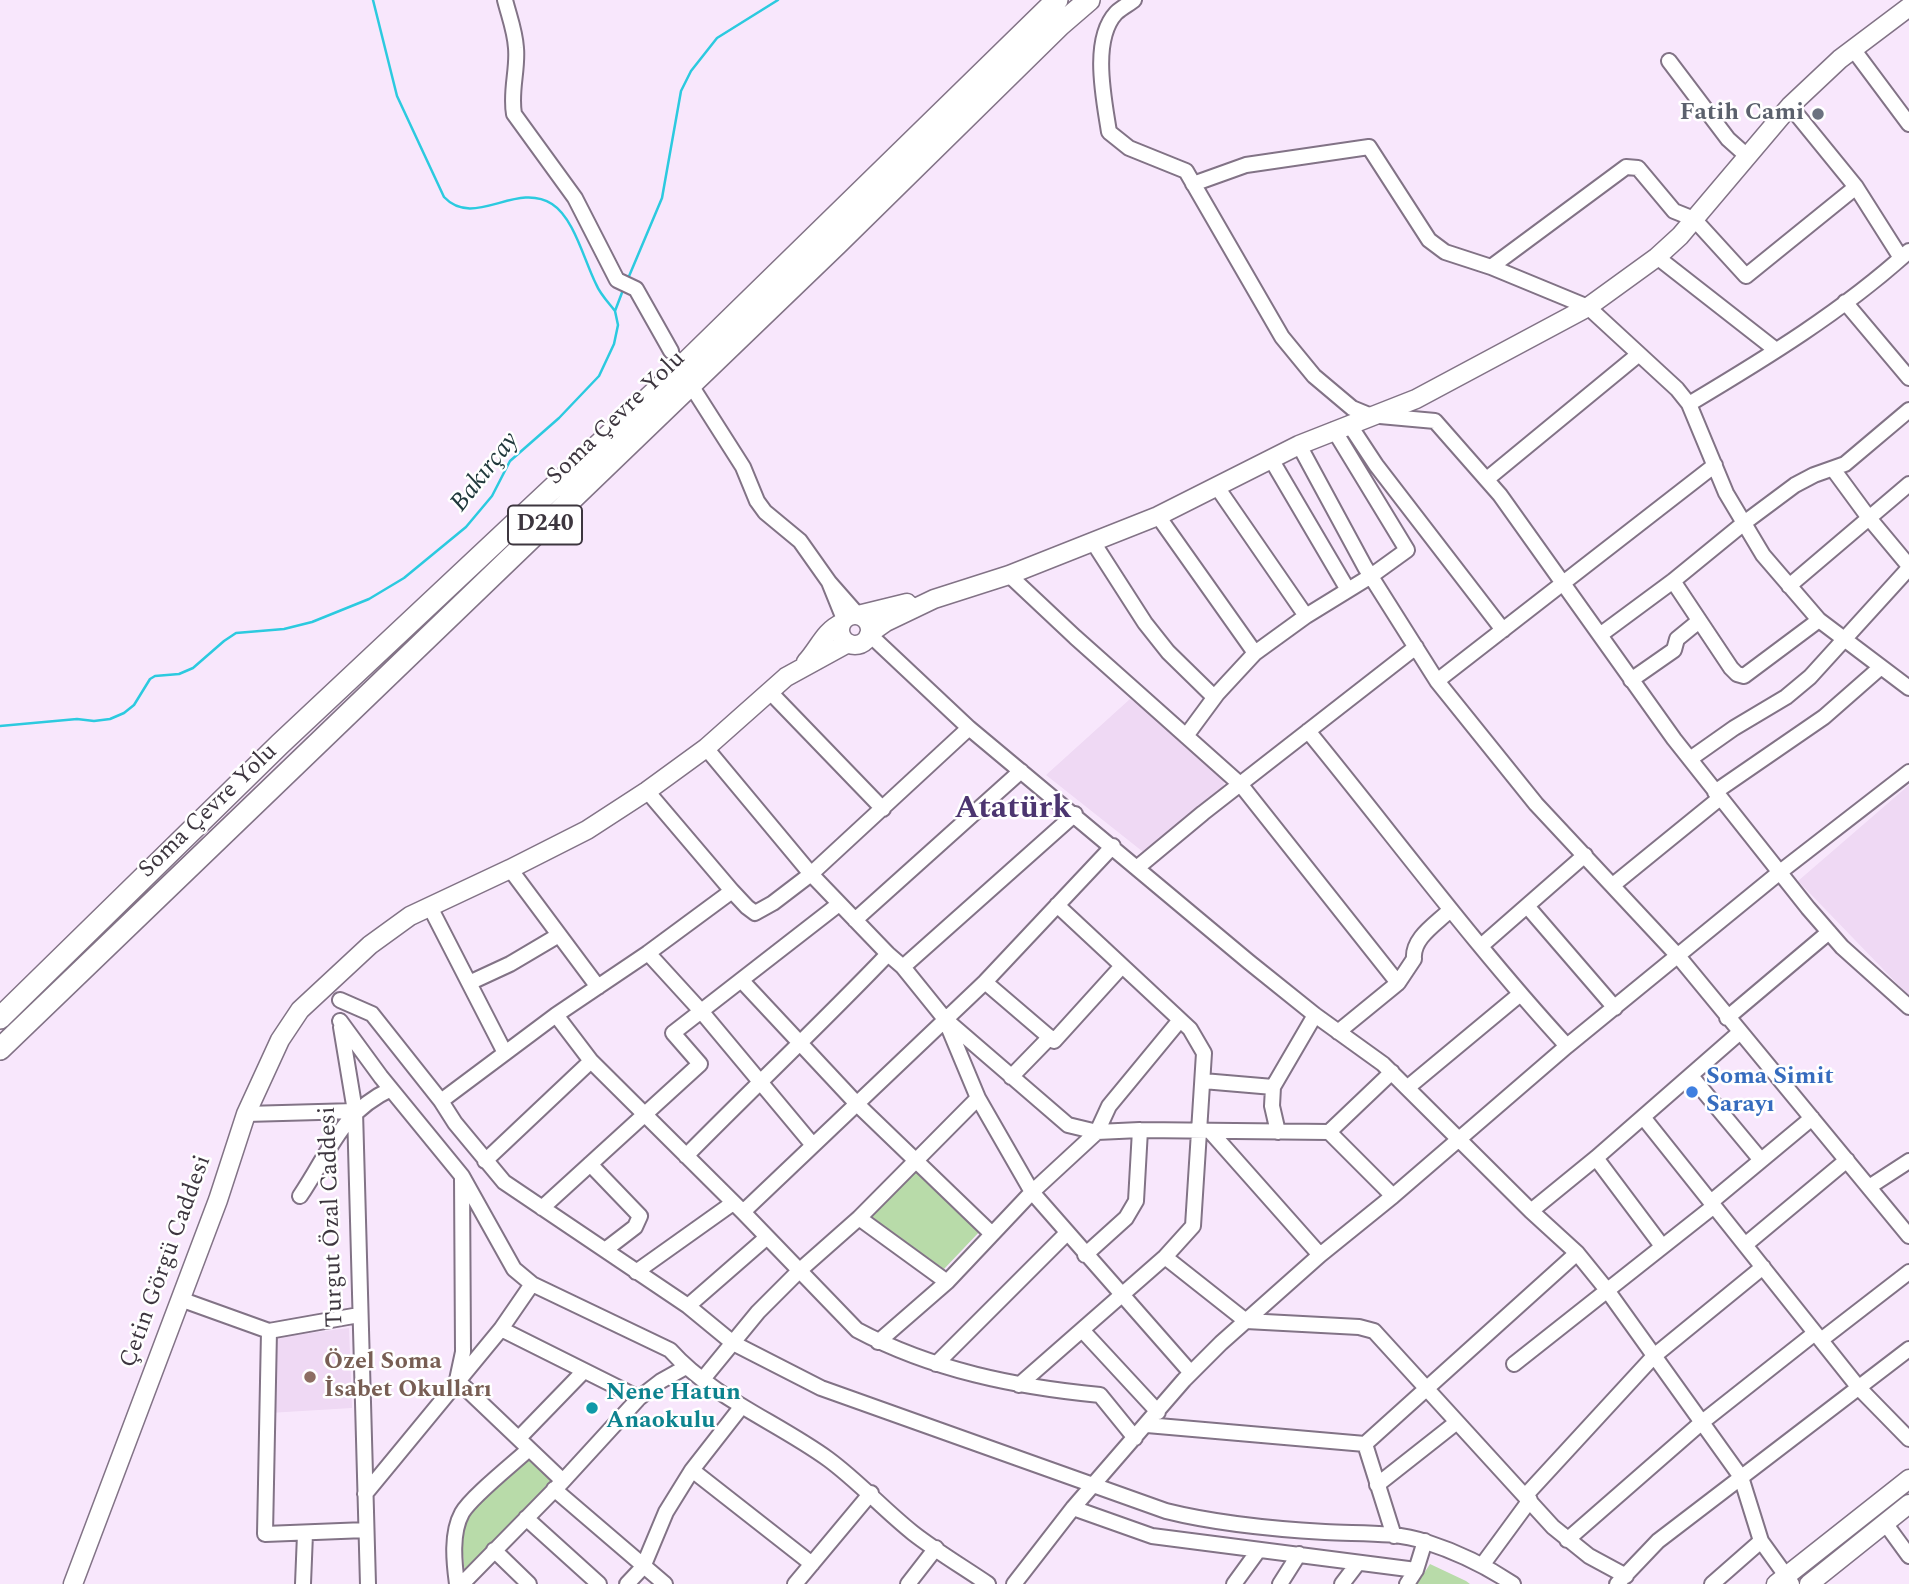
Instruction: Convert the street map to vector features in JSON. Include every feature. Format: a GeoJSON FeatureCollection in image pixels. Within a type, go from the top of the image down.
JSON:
{"type":"FeatureCollection","features":[{"type":"Feature","properties":{"kind":"highway","name":"Soma Çevre Yolu"},"geometry":{"type":"LineString","coordinates":[[0,1018],[290,734],[666,382],[1057,0]]}},
{"type":"Feature","properties":{"kind":"highway","name":"Soma Çevre Yolu"},"geometry":{"type":"LineString","coordinates":[[0,1049],[837,244],[1060,25],[1089,0]]}},
{"type":"Feature","properties":{"kind":"main road"},"geometry":{"type":"LineString","coordinates":[[848,619],[841,636],[848,643],[858,645],[886,622],[934,599],[1009,575],[1158,516],[1299,445],[1369,415],[1416,399],[1587,307],[1657,257],[1680,236],[1790,106],[1853,49],[1909,7]]}},
{"type":"Feature","properties":{"kind":"main road"},"geometry":{"type":"LineString","coordinates":[[802,667],[818,648],[825,634],[848,619],[918,600],[934,599]]}},
{"type":"Feature","properties":{"kind":"main road"},"geometry":{"type":"LineString","coordinates":[[848,619],[866,620],[869,635]]}},
{"type":"Feature","properties":{"kind":"main road"},"geometry":{"type":"LineString","coordinates":[[802,667],[848,643]]}},
{"type":"Feature","properties":{"kind":"main road","name":"Çetin Görgü Caddesi"},"geometry":{"type":"LineString","coordinates":[[72,1584],[218,1200],[246,1114],[280,1040],[300,1010],[370,945],[410,916],[587,830],[706,748],[802,667]]}},
{"type":"Feature","properties":{"kind":"main road"},"geometry":{"type":"LineString","coordinates":[[1784,1581],[1909,1479]]}},
{"type":"Feature","properties":{"kind":"main road"},"geometry":{"type":"LineString","coordinates":[[1809,1584],[1909,1504]]}},
{"type":"Feature","properties":{"kind":"street"},"geometry":{"type":"LineString","coordinates":[[505,0],[516,50],[512,99],[514,114],[575,198],[617,280],[636,289],[671,351]]}},
{"type":"Feature","properties":{"kind":"street"},"geometry":{"type":"LineString","coordinates":[[1134,0],[1115,14],[1103,44],[1101,66],[1109,132],[1129,148],[1186,171],[1282,337],[1314,376],[1352,408],[1369,415],[1435,421],[1487,479],[1690,759],[1780,872],[1829,932],[1909,1007]]}},
{"type":"Feature","properties":{"kind":"street"},"geometry":{"type":"LineString","coordinates":[[1853,49],[1909,124]]}},
{"type":"Feature","properties":{"kind":"street"},"geometry":{"type":"LineString","coordinates":[[1669,61],[1728,139],[1747,156]]}},
{"type":"Feature","properties":{"kind":"street"},"geometry":{"type":"LineString","coordinates":[[1689,404],[1776,350],[1845,302],[1905,254],[1856,187],[1790,106]]}},
{"type":"Feature","properties":{"kind":"street"},"geometry":{"type":"LineString","coordinates":[[1194,184],[1246,165],[1369,147],[1429,240],[1446,253],[1491,267],[1587,307],[1677,389],[1689,404],[1726,493],[1762,555],[1819,620],[1908,685]]}},
{"type":"Feature","properties":{"kind":"street"},"geometry":{"type":"LineString","coordinates":[[1491,267],[1626,167],[1639,168],[1674,211],[1694,219],[1746,276],[1856,187]]}},
{"type":"Feature","properties":{"kind":"street"},"geometry":{"type":"LineString","coordinates":[[1657,257],[1776,350]]}},
{"type":"Feature","properties":{"kind":"street"},"geometry":{"type":"LineString","coordinates":[[1845,302],[1909,378]]}},
{"type":"Feature","properties":{"kind":"street"},"geometry":{"type":"LineString","coordinates":[[1487,479],[1639,354]]}},
{"type":"Feature","properties":{"kind":"street"},"geometry":{"type":"LineString","coordinates":[[694,390],[743,467],[757,501],[795,536],[829,582],[848,619]]}},
{"type":"Feature","properties":{"kind":"street"},"geometry":{"type":"LineString","coordinates":[[1600,635],[1795,485],[1845,464],[1906,419]]}},
{"type":"Feature","properties":{"kind":"street"},"geometry":{"type":"LineString","coordinates":[[1186,736],[1214,697],[1255,653],[1407,550],[1342,427]]}},
{"type":"Feature","properties":{"kind":"street"},"geometry":{"type":"LineString","coordinates":[[1342,427],[1376,465],[1503,630]]}},
{"type":"Feature","properties":{"kind":"street"},"geometry":{"type":"LineString","coordinates":[[1299,445],[1371,576],[1437,681],[1517,781],[1678,956],[1909,1236]]}},
{"type":"Feature","properties":{"kind":"street"},"geometry":{"type":"LineString","coordinates":[[1271,459],[1348,590]]}},
{"type":"Feature","properties":{"kind":"street"},"geometry":{"type":"LineString","coordinates":[[1437,681],[1715,465]]}},
{"type":"Feature","properties":{"kind":"street"},"geometry":{"type":"LineString","coordinates":[[1690,759],[1734,728],[1786,697],[1810,677],[1909,567],[1833,469]]}},
{"type":"Feature","properties":{"kind":"street"},"geometry":{"type":"LineString","coordinates":[[1789,586],[1909,484]]}},
{"type":"Feature","properties":{"kind":"street"},"geometry":{"type":"LineString","coordinates":[[1217,486],[1306,616]]}},
{"type":"Feature","properties":{"kind":"street"},"geometry":{"type":"LineString","coordinates":[[1158,516],[1255,653]]}},
{"type":"Feature","properties":{"kind":"street"},"geometry":{"type":"LineString","coordinates":[[1093,542],[1160,643],[1214,697]]}},
{"type":"Feature","properties":{"kind":"street"},"geometry":{"type":"LineString","coordinates":[[1009,575],[1241,785],[1398,983]]}},
{"type":"Feature","properties":{"kind":"street"},"geometry":{"type":"LineString","coordinates":[[1673,581],[1731,668],[1744,676],[1819,620]]}},
{"type":"Feature","properties":{"kind":"street"},"geometry":{"type":"LineString","coordinates":[[1632,680],[1674,650],[1677,639],[1699,621]]}},
{"type":"Feature","properties":{"kind":"street"},"geometry":{"type":"LineString","coordinates":[[869,635],[1021,771],[1315,1016],[1392,1072],[1531,1211],[1577,1253],[1607,1290],[1741,1477],[1761,1541],[1784,1581]]}},
{"type":"Feature","properties":{"kind":"street"},"geometry":{"type":"LineString","coordinates":[[1138,867],[1416,647]]}},
{"type":"Feature","properties":{"kind":"street"},"geometry":{"type":"LineString","coordinates":[[1613,885],[1718,795],[1824,717],[1881,667]]}},
{"type":"Feature","properties":{"kind":"street"},"geometry":{"type":"LineString","coordinates":[[770,692],[883,809]]}},
{"type":"Feature","properties":{"kind":"street"},"geometry":{"type":"LineString","coordinates":[[647,791],[732,891],[755,913],[774,903],[811,874],[970,728]]}},
{"type":"Feature","properties":{"kind":"street"},"geometry":{"type":"LineString","coordinates":[[1308,731],[1519,995],[1567,1046]]}},
{"type":"Feature","properties":{"kind":"street"},"geometry":{"type":"LineString","coordinates":[[706,748],[811,874],[903,967],[945,1019],[1068,1125],[1097,1132],[1329,1132],[1392,1072]]}},
{"type":"Feature","properties":{"kind":"street"},"geometry":{"type":"LineString","coordinates":[[855,920],[1021,771]]}},
{"type":"Feature","properties":{"kind":"street"},"geometry":{"type":"LineString","coordinates":[[1014,1584],[1073,1508],[1191,1373],[1246,1321],[1567,1046],[1780,872],[1909,772]]}},
{"type":"Feature","properties":{"kind":"street"},"geometry":{"type":"LineString","coordinates":[[903,967],[1075,814]]}},
{"type":"Feature","properties":{"kind":"street"},"geometry":{"type":"LineString","coordinates":[[636,1272],[738,1207],[857,1104],[985,982],[1113,846]]}},
{"type":"Feature","properties":{"kind":"street"},"geometry":{"type":"LineString","coordinates":[[1481,946],[1586,855]]}},
{"type":"Feature","properties":{"kind":"street"},"geometry":{"type":"LineString","coordinates":[[510,869],[598,987]]}},
{"type":"Feature","properties":{"kind":"street"},"geometry":{"type":"LineString","coordinates":[[441,1101],[556,1015],[648,953],[732,891]]}},
{"type":"Feature","properties":{"kind":"street"},"geometry":{"type":"LineString","coordinates":[[542,1208],[700,1063],[673,1034],[839,904]]}},
{"type":"Feature","properties":{"kind":"street"},"geometry":{"type":"LineString","coordinates":[[1020,1384],[1165,1257],[1193,1226],[1205,1131],[1204,1053],[1190,1029],[1057,905]]}},
{"type":"Feature","properties":{"kind":"street"},"geometry":{"type":"LineString","coordinates":[[1527,906],[1615,1008]]}},
{"type":"Feature","properties":{"kind":"street"},"geometry":{"type":"LineString","coordinates":[[430,907],[505,1053]]}},
{"type":"Feature","properties":{"kind":"street"},"geometry":{"type":"LineString","coordinates":[[1338,1032],[1398,983],[1414,959],[1413,949],[1417,942],[1450,910]]}},
{"type":"Feature","properties":{"kind":"street"},"geometry":{"type":"LineString","coordinates":[[1727,1018],[1829,932]]}},
{"type":"Feature","properties":{"kind":"street"},"geometry":{"type":"LineString","coordinates":[[469,983],[559,935]]}},
{"type":"Feature","properties":{"kind":"street"},"geometry":{"type":"LineString","coordinates":[[648,953],[701,1011],[812,1144]]}},
{"type":"Feature","properties":{"kind":"street"},"geometry":{"type":"LineString","coordinates":[[686,1156],[802,1043],[888,954]]}},
{"type":"Feature","properties":{"kind":"street"},"geometry":{"type":"LineString","coordinates":[[985,982],[1054,1041],[1122,966]]}},
{"type":"Feature","properties":{"kind":"street","name":"Turgut Özal Caddesi"},"geometry":{"type":"LineString","coordinates":[[337,975],[340,1021],[355,1111],[368,1584]]}},
{"type":"Feature","properties":{"kind":"street"},"geometry":{"type":"LineString","coordinates":[[742,981],[857,1104],[992,1234]]}},
{"type":"Feature","properties":{"kind":"street"},"geometry":{"type":"LineString","coordinates":[[1407,1087],[1519,995]]}},
{"type":"Feature","properties":{"kind":"street"},"geometry":{"type":"LineString","coordinates":[[340,1000],[372,1014],[504,1182],[688,1306],[733,1343],[821,1388],[1166,1511],[1202,1520],[1425,1541],[1483,1564],[1513,1584]]}},
{"type":"Feature","properties":{"kind":"street"},"geometry":{"type":"LineString","coordinates":[[556,1015],[591,1061],[857,1330],[878,1342],[936,1364],[1044,1390],[1100,1395],[1135,1438]]}},
{"type":"Feature","properties":{"kind":"street"},"geometry":{"type":"LineString","coordinates":[[1278,1132],[1272,1105],[1273,1087],[1315,1016]]}},
{"type":"Feature","properties":{"kind":"street"},"geometry":{"type":"LineString","coordinates":[[945,1019],[978,1098],[1032,1192],[1191,1373]]}},
{"type":"Feature","properties":{"kind":"street"},"geometry":{"type":"LineString","coordinates":[[878,1342],[947,1282],[1032,1192],[1097,1132],[1109,1106],[1180,1020]]}},
{"type":"Feature","properties":{"kind":"street"},"geometry":{"type":"LineString","coordinates":[[340,1021],[461,1176],[514,1269],[532,1284],[670,1350],[686,1367],[703,1379],[826,1458],[871,1493],[912,1532],[988,1584]]}},
{"type":"Feature","properties":{"kind":"street"},"geometry":{"type":"LineString","coordinates":[[1531,1211],[1740,1033]]}},
{"type":"Feature","properties":{"kind":"street"},"geometry":{"type":"LineString","coordinates":[[1011,1077],[1050,1037]]}},
{"type":"Feature","properties":{"kind":"street"},"geometry":{"type":"LineString","coordinates":[[485,1161],[591,1061]]}},
{"type":"Feature","properties":{"kind":"street"},"geometry":{"type":"LineString","coordinates":[[1691,1076],[1760,1159]]}},
{"type":"Feature","properties":{"kind":"street"},"geometry":{"type":"LineString","coordinates":[[1203,1081],[1273,1087]]}},
{"type":"Feature","properties":{"kind":"street"},"geometry":{"type":"LineString","coordinates":[[300,1196],[355,1111],[370,1099],[391,1089]]}},
{"type":"Feature","properties":{"kind":"street"},"geometry":{"type":"LineString","coordinates":[[703,1379],[758,1312],[859,1218],[978,1098]]}},
{"type":"Feature","properties":{"kind":"street"},"geometry":{"type":"LineString","coordinates":[[246,1114],[355,1111]]}},
{"type":"Feature","properties":{"kind":"street"},"geometry":{"type":"LineString","coordinates":[[1643,1117],[1859,1388],[1909,1439]]}},
{"type":"Feature","properties":{"kind":"street"},"geometry":{"type":"LineString","coordinates":[[1514,1364],[1662,1246],[1760,1159],[1812,1118]]}},
{"type":"Feature","properties":{"kind":"street"},"geometry":{"type":"LineString","coordinates":[[1085,1255],[1126,1218],[1136,1201],[1140,1130]]}},
{"type":"Feature","properties":{"kind":"street"},"geometry":{"type":"LineString","coordinates":[[1205,1131],[1320,1255]]}},
{"type":"Feature","properties":{"kind":"street"},"geometry":{"type":"LineString","coordinates":[[1329,1132],[1393,1196]]}},
{"type":"Feature","properties":{"kind":"street"},"geometry":{"type":"LineString","coordinates":[[1596,1158],[1662,1246]]}},
{"type":"Feature","properties":{"kind":"street"},"geometry":{"type":"LineString","coordinates":[[1745,1245],[1847,1160]]}},
{"type":"Feature","properties":{"kind":"street"},"geometry":{"type":"LineString","coordinates":[[1869,1187],[1909,1161]]}},
{"type":"Feature","properties":{"kind":"street"},"geometry":{"type":"LineString","coordinates":[[590,1164],[640,1216],[635,1227],[605,1250]]}},
{"type":"Feature","properties":{"kind":"street"},"geometry":{"type":"LineString","coordinates":[[457,1380],[463,1352],[461,1176]]}},
{"type":"Feature","properties":{"kind":"street"},"geometry":{"type":"LineString","coordinates":[[859,1218],[947,1282]]}},
{"type":"Feature","properties":{"kind":"street"},"geometry":{"type":"LineString","coordinates":[[936,1364],[1067,1233]]}},
{"type":"Feature","properties":{"kind":"street"},"geometry":{"type":"LineString","coordinates":[[688,1306],[766,1238]]}},
{"type":"Feature","properties":{"kind":"street"},"geometry":{"type":"LineString","coordinates":[[1147,1425],[1365,1444],[1577,1253]]}},
{"type":"Feature","properties":{"kind":"street"},"geometry":{"type":"LineString","coordinates":[[1165,1257],[1246,1321],[1359,1327],[1374,1331],[1567,1540],[1622,1580],[1638,1559],[1658,1541],[1909,1349]]}},
{"type":"Feature","properties":{"kind":"street"},"geometry":{"type":"LineString","coordinates":[[1483,1564],[1528,1497],[1654,1356],[1763,1267]]}},
{"type":"Feature","properties":{"kind":"street"},"geometry":{"type":"LineString","coordinates":[[1567,1540],[1702,1423],[1909,1272]]}},
{"type":"Feature","properties":{"kind":"street"},"geometry":{"type":"LineString","coordinates":[[365,1494],[500,1329],[532,1284]]}},
{"type":"Feature","properties":{"kind":"street"},"geometry":{"type":"LineString","coordinates":[[180,1299],[269,1331],[359,1315]]}},
{"type":"Feature","properties":{"kind":"street"},"geometry":{"type":"LineString","coordinates":[[500,1329],[639,1398]]}},
{"type":"Feature","properties":{"kind":"street"},"geometry":{"type":"LineString","coordinates":[[1082,1330],[1158,1412]]}},
{"type":"Feature","properties":{"kind":"street"},"geometry":{"type":"LineString","coordinates":[[269,1331],[265,1534],[366,1530]]}},
{"type":"Feature","properties":{"kind":"street"},"geometry":{"type":"LineString","coordinates":[[459,1584],[559,1485],[639,1398],[686,1367]]}},
{"type":"Feature","properties":{"kind":"street"},"geometry":{"type":"LineString","coordinates":[[459,1584],[454,1564],[456,1530],[462,1513],[583,1371]]}},
{"type":"Feature","properties":{"kind":"street"},"geometry":{"type":"LineString","coordinates":[[457,1380],[524,1443],[559,1485],[643,1567],[665,1584]]}},
{"type":"Feature","properties":{"kind":"street"},"geometry":{"type":"LineString","coordinates":[[627,1584],[643,1567],[666,1512],[692,1470],[742,1406]]}},
{"type":"Feature","properties":{"kind":"street"},"geometry":{"type":"LineString","coordinates":[[1377,1485],[1457,1422]]}},
{"type":"Feature","properties":{"kind":"street"},"geometry":{"type":"LineString","coordinates":[[1365,1444],[1394,1536]]}},
{"type":"Feature","properties":{"kind":"street"},"geometry":{"type":"LineString","coordinates":[[692,1470],[812,1563]]}},
{"type":"Feature","properties":{"kind":"street"},"geometry":{"type":"LineString","coordinates":[[795,1584],[871,1493]]}},
{"type":"Feature","properties":{"kind":"street"},"geometry":{"type":"LineString","coordinates":[[1073,1508],[1152,1536],[1416,1570]]}},
{"type":"Feature","properties":{"kind":"street"},"geometry":{"type":"LineString","coordinates":[[526,1518],[599,1584]]}},
{"type":"Feature","properties":{"kind":"street"},"geometry":{"type":"LineString","coordinates":[[1885,1523],[1909,1556]]}},
{"type":"Feature","properties":{"kind":"street"},"geometry":{"type":"LineString","coordinates":[[303,1584],[305,1534]]}},
{"type":"Feature","properties":{"kind":"street"},"geometry":{"type":"LineString","coordinates":[[1407,1584],[1416,1570],[1425,1541]]}},
{"type":"Feature","properties":{"kind":"street"},"geometry":{"type":"LineString","coordinates":[[1712,1584],[1761,1541]]}},
{"type":"Feature","properties":{"kind":"street"},"geometry":{"type":"LineString","coordinates":[[908,1584],[936,1548]]}},
{"type":"Feature","properties":{"kind":"street"},"geometry":{"type":"LineString","coordinates":[[494,1550],[529,1584]]}},
{"type":"Feature","properties":{"kind":"street"},"geometry":{"type":"LineString","coordinates":[[1234,1584],[1258,1551]]}},
{"type":"Feature","properties":{"kind":"street"},"geometry":{"type":"LineString","coordinates":[[1280,1584],[1299,1554]]}},
{"type":"Feature","properties":{"kind":"street"},"geometry":{"type":"LineString","coordinates":[[1342,1584],[1358,1563]]}},
{"type":"Feature","properties":{"kind":"shaded area"},"geometry":{"type":"Polygon","coordinates":[[[1130,699],[1223,769],[1224,790],[1147,855],[1046,775],[1130,699]]]}},
{"type":"Feature","properties":{"kind":"shaded area"},"geometry":{"type":"Polygon","coordinates":[[[1909,785],[1909,996],[1798,881],[1909,785]]]}},
{"type":"Feature","properties":{"kind":"shaded area","name":"Özel Soma İsabet Okulları"},"geometry":{"type":"Polygon","coordinates":[[[349,1328],[352,1408],[269,1413],[270,1345],[279,1337],[349,1328]]]}},
{"type":"Feature","properties":{"kind":"green space"},"geometry":{"type":"Polygon","coordinates":[[[916,1169],[982,1229],[944,1269],[869,1217],[916,1169]]]}},
{"type":"Feature","properties":{"kind":"green space"},"geometry":{"type":"Polygon","coordinates":[[[530,1456],[556,1484],[465,1574],[463,1533],[467,1517],[471,1510],[530,1456]]]}},
{"type":"Feature","properties":{"kind":"green space"},"geometry":{"type":"Polygon","coordinates":[[[1430,1564],[1466,1581],[1470,1584],[1417,1584],[1430,1564]]]}},
{"type":"Feature","properties":{"kind":"waterway"},"geometry":{"type":"LineString","coordinates":[[373,0],[397,96],[444,197],[456,206],[468,208],[524,198],[538,198],[552,204],[560,210],[572,229],[598,288],[615,311]]}},
{"type":"Feature","properties":{"kind":"waterway","name":"Bakırçay"},"geometry":{"type":"LineString","coordinates":[[627,281],[662,198],[681,91],[691,71],[717,38],[778,0]]}},
{"type":"Feature","properties":{"kind":"waterway","name":"Bakırçay"},"geometry":{"type":"LineString","coordinates":[[0,726],[110,719],[134,705],[150,679],[155,676],[179,674],[193,668],[236,633],[284,629],[312,622],[369,599],[404,578],[466,527],[492,496],[510,461],[559,418],[599,376],[614,344],[618,325],[615,311],[623,290]]}},
{"type":"Feature","properties":{"kind":"place","name":"Fatih Cami"},"geometry":{"type":"Point","coordinates":[1818,114]}},
{"type":"Feature","properties":{"kind":"place","name":"Soma Simit Sarayı"},"geometry":{"type":"Point","coordinates":[1692,1092]}},
{"type":"Feature","properties":{"kind":"place","name":"Özel Soma İsabet Okulları"},"geometry":{"type":"Point","coordinates":[310,1377]}},
{"type":"Feature","properties":{"kind":"place","name":"Nene Hatun Anaokulu"},"geometry":{"type":"Point","coordinates":[592,1408]}},
{"type":"Feature","properties":{"kind":"district","name":"Atatürk"},"geometry":{"type":"Point","coordinates":[1013,811]}}]}
